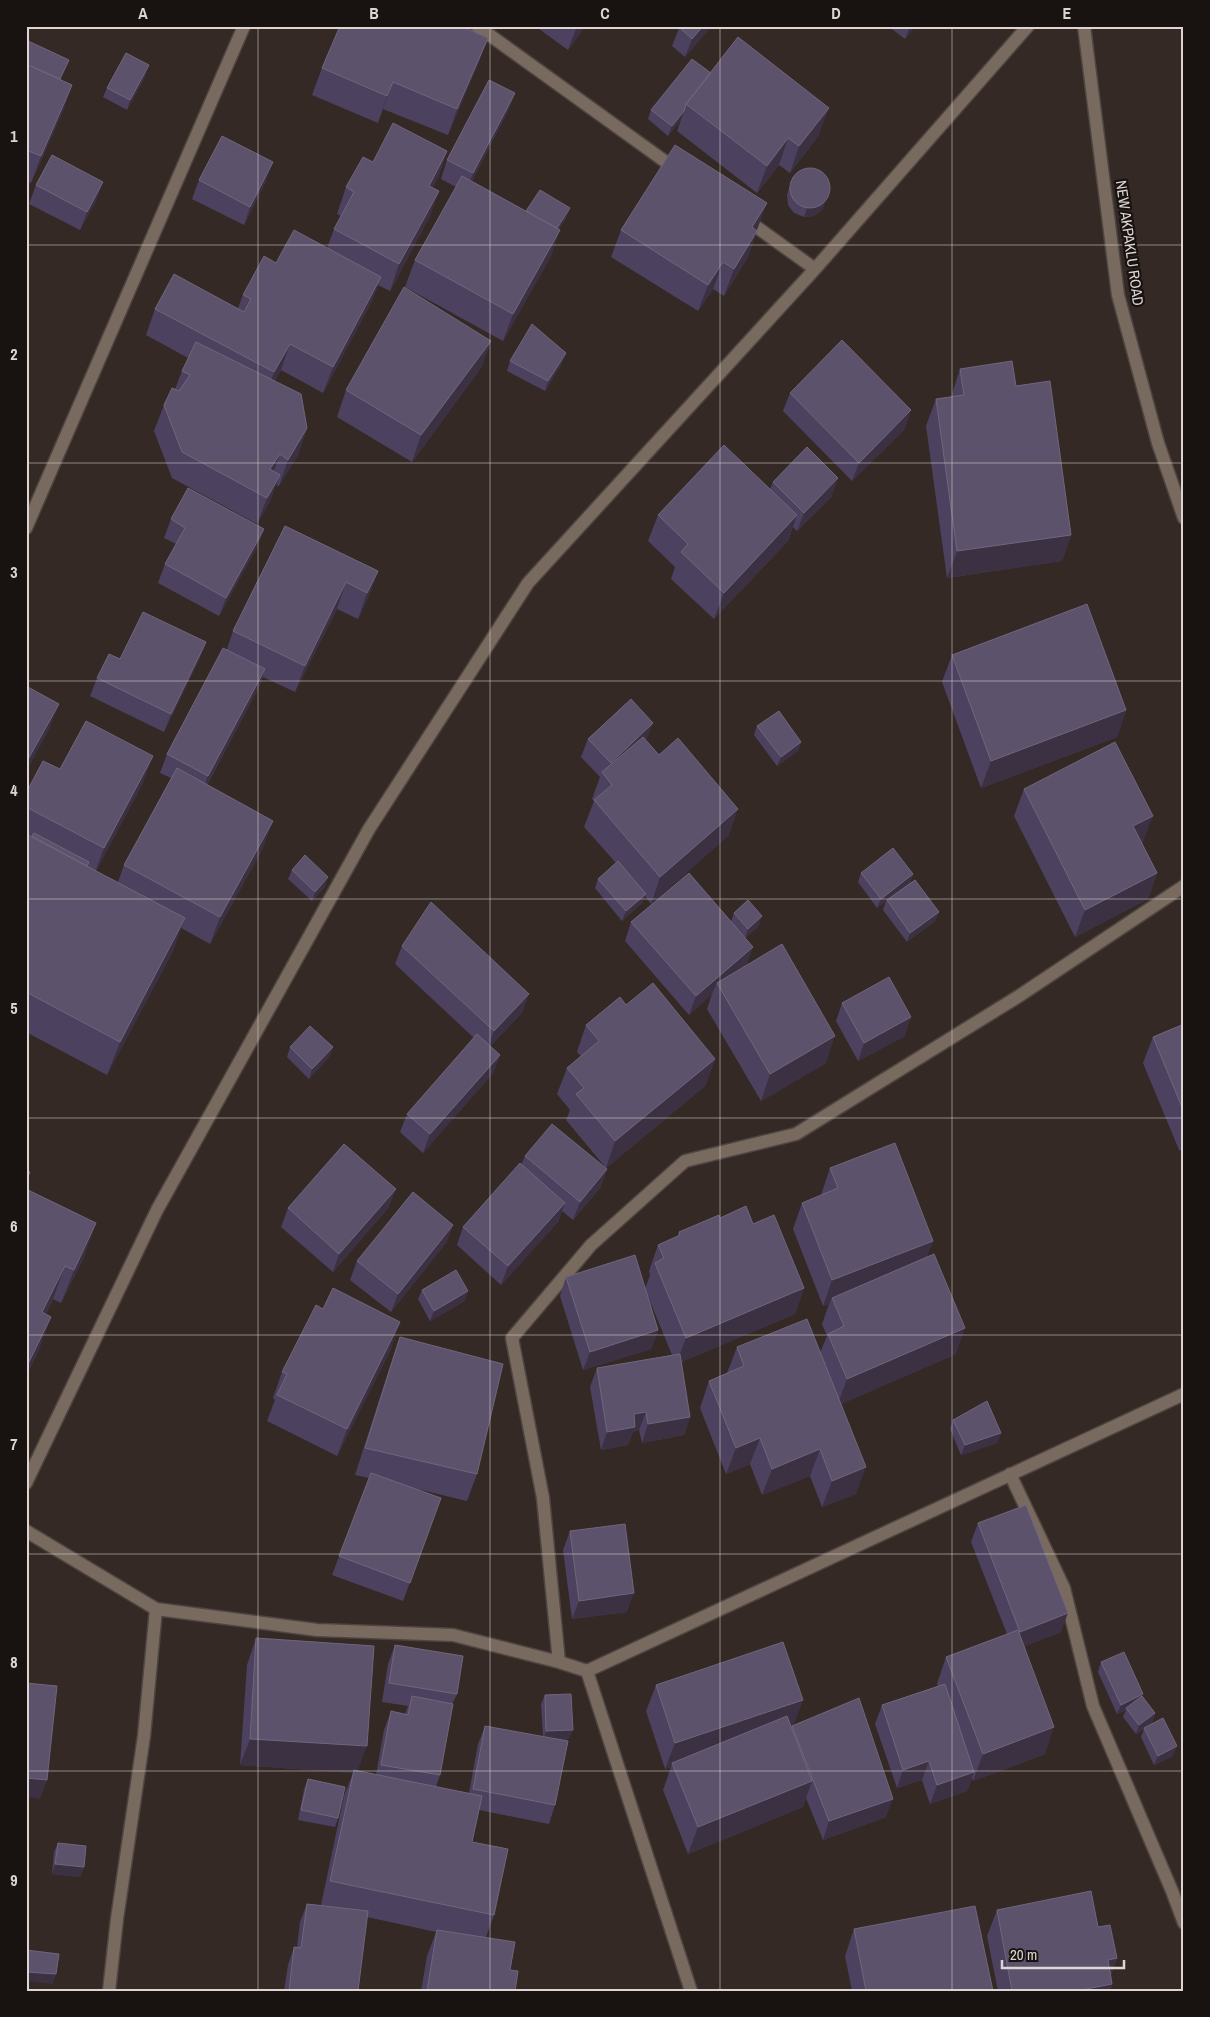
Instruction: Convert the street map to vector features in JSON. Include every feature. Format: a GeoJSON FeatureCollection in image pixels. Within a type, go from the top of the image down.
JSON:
{"type":"FeatureCollection","features":[{"type":"Feature","properties":{"kind":"street"},"geometry":{"type":"LineString","coordinates":[[26,528],[244,26]]}},
{"type":"Feature","properties":{"kind":"street"},"geometry":{"type":"LineString","coordinates":[[477,26],[686,176]]}},
{"type":"Feature","properties":{"kind":"street"},"geometry":{"type":"LineString","coordinates":[[26,1483],[158,1210],[364,838],[528,583],[815,269],[1028,26]]}},
{"type":"Feature","properties":{"kind":"street","name":"NEW AKPAKLU ROAD"},"geometry":{"type":"LineString","coordinates":[[1084,26],[1118,295],[1158,443],[1184,518]]}},
{"type":"Feature","properties":{"kind":"street"},"geometry":{"type":"LineString","coordinates":[[734,211],[815,269]]}},
{"type":"Feature","properties":{"kind":"street"},"geometry":{"type":"LineString","coordinates":[[559,1662],[543,1498],[512,1338],[591,1245],[685,1161],[796,1134],[1019,996],[1184,886]]}},
{"type":"Feature","properties":{"kind":"street"},"geometry":{"type":"LineString","coordinates":[[26,1531],[156,1609],[317,1630],[452,1635],[587,1671],[1184,1394]]}},
{"type":"Feature","properties":{"kind":"street"},"geometry":{"type":"LineString","coordinates":[[1010,1474],[1064,1588],[1093,1706],[1184,1923]]}},
{"type":"Feature","properties":{"kind":"street"},"geometry":{"type":"LineString","coordinates":[[109,1991],[117,1919],[144,1736],[156,1609]]}},
{"type":"Feature","properties":{"kind":"street"},"geometry":{"type":"LineString","coordinates":[[587,1671],[691,1991]]}},
{"type":"Feature","properties":{"kind":"building"},"geometry":{"type":"Polygon","coordinates":[[[340,26],[461,26],[488,38],[457,109],[393,82],[387,96],[322,68],[340,26]]]}},
{"type":"Feature","properties":{"kind":"building"},"geometry":{"type":"Polygon","coordinates":[[[680,26],[703,26],[692,39],[680,26]]]}},
{"type":"Feature","properties":{"kind":"building"},"geometry":{"type":"Polygon","coordinates":[[[738,37],[829,108],[799,146],[788,138],[767,166],[686,104],[738,37]]]}},
{"type":"Feature","properties":{"kind":"building"},"geometry":{"type":"Polygon","coordinates":[[[26,40],[69,60],[60,79],[26,64],[26,40]]]}},
{"type":"Feature","properties":{"kind":"building"},"geometry":{"type":"Polygon","coordinates":[[[126,53],[149,65],[130,100],[107,88],[126,53]]]}},
{"type":"Feature","properties":{"kind":"building"},"geometry":{"type":"Polygon","coordinates":[[[692,59],[711,73],[686,104],[684,111],[672,126],[651,110],[692,59]]]}},
{"type":"Feature","properties":{"kind":"building"},"geometry":{"type":"Polygon","coordinates":[[[26,64],[72,85],[41,156],[26,150],[26,64]]]}},
{"type":"Feature","properties":{"kind":"building"},"geometry":{"type":"Polygon","coordinates":[[[489,80],[515,93],[473,173],[447,160],[489,80]]]}},
{"type":"Feature","properties":{"kind":"building"},"geometry":{"type":"Polygon","coordinates":[[[393,123],[447,151],[429,186],[439,191],[399,264],[334,229],[354,192],[346,187],[363,157],[373,162],[393,123]]]}},
{"type":"Feature","properties":{"kind":"building"},"geometry":{"type":"Polygon","coordinates":[[[222,136],[273,162],[250,207],[199,180],[222,136]]]}},
{"type":"Feature","properties":{"kind":"building"},"geometry":{"type":"Polygon","coordinates":[[[675,145],[767,203],[752,227],[757,231],[734,269],[723,262],[708,285],[621,230],[675,145]]]}},
{"type":"Feature","properties":{"kind":"building"},"geometry":{"type":"Polygon","coordinates":[[[52,155],[103,182],[87,212],[36,185],[52,155]]]}},
{"type":"Feature","properties":{"kind":"building"},"geometry":{"type":"Polygon","coordinates":[[[810,168],[824,174],[830,188],[824,202],[810,208],[796,202],[790,188],[796,174],[810,168]]]}},
{"type":"Feature","properties":{"kind":"building"},"geometry":{"type":"Polygon","coordinates":[[[462,176],[560,230],[513,314],[415,260],[462,176]]]}},
{"type":"Feature","properties":{"kind":"building"},"geometry":{"type":"Polygon","coordinates":[[[540,190],[570,208],[557,228],[526,211],[540,190]]]}},
{"type":"Feature","properties":{"kind":"building"},"geometry":{"type":"Polygon","coordinates":[[[294,230],[381,277],[333,367],[290,344],[274,372],[155,309],[174,274],[244,312],[251,299],[243,295],[264,256],[276,263],[294,230]]]}},
{"type":"Feature","properties":{"kind":"building"},"geometry":{"type":"Polygon","coordinates":[[[404,287],[491,341],[421,435],[346,390],[404,287]]]}},
{"type":"Feature","properties":{"kind":"building"},"geometry":{"type":"Polygon","coordinates":[[[532,324],[566,353],[548,381],[510,361],[532,324]]]}},
{"type":"Feature","properties":{"kind":"building"},"geometry":{"type":"Polygon","coordinates":[[[842,340],[911,410],[859,463],[790,393],[842,340]]]}},
{"type":"Feature","properties":{"kind":"building"},"geometry":{"type":"Polygon","coordinates":[[[196,342],[301,394],[307,428],[288,460],[280,454],[270,469],[280,475],[267,498],[182,452],[164,405],[172,388],[179,391],[190,375],[182,371],[196,342]]]}},
{"type":"Feature","properties":{"kind":"building"},"geometry":{"type":"Polygon","coordinates":[[[1012,361],[1016,386],[1050,381],[1071,535],[957,551],[936,399],[964,395],[960,369],[1012,361]]]}},
{"type":"Feature","properties":{"kind":"building"},"geometry":{"type":"Polygon","coordinates":[[[724,445],[797,515],[724,593],[681,552],[688,544],[658,515],[724,445]]]}},
{"type":"Feature","properties":{"kind":"building"},"geometry":{"type":"Polygon","coordinates":[[[807,447],[838,478],[804,513],[773,482],[807,447]]]}},
{"type":"Feature","properties":{"kind":"building"},"geometry":{"type":"Polygon","coordinates":[[[188,488],[264,529],[226,598],[165,564],[185,528],[171,519],[188,488]]]}},
{"type":"Feature","properties":{"kind":"building"},"geometry":{"type":"Polygon","coordinates":[[[285,526],[378,571],[367,593],[346,582],[305,666],[233,631],[285,526]]]}},
{"type":"Feature","properties":{"kind":"building"},"geometry":{"type":"Polygon","coordinates":[[[1087,604],[1126,710],[991,761],[952,655],[1087,604]]]}},
{"type":"Feature","properties":{"kind":"building"},"geometry":{"type":"Polygon","coordinates":[[[143,612],[206,642],[171,714],[97,678],[109,654],[120,659],[143,612]]]}},
{"type":"Feature","properties":{"kind":"building"},"geometry":{"type":"Polygon","coordinates":[[[223,648],[265,669],[208,776],[167,754],[223,648]]]}},
{"type":"Feature","properties":{"kind":"building"},"geometry":{"type":"Polygon","coordinates":[[[26,686],[59,704],[26,763],[26,686]]]}},
{"type":"Feature","properties":{"kind":"building"},"geometry":{"type":"Polygon","coordinates":[[[631,699],[653,723],[611,763],[588,739],[631,699]]]}},
{"type":"Feature","properties":{"kind":"building"},"geometry":{"type":"Polygon","coordinates":[[[779,711],[801,742],[781,757],[757,726],[779,711]]]}},
{"type":"Feature","properties":{"kind":"building"},"geometry":{"type":"Polygon","coordinates":[[[86,721],[153,756],[104,848],[26,807],[26,793],[43,761],[60,769],[86,721]]]}},
{"type":"Feature","properties":{"kind":"building"},"geometry":{"type":"Polygon","coordinates":[[[643,737],[659,755],[678,738],[738,809],[660,877],[594,800],[612,785],[602,772],[643,737]]]}},
{"type":"Feature","properties":{"kind":"building"},"geometry":{"type":"Polygon","coordinates":[[[1115,742],[1153,816],[1133,826],[1157,873],[1085,910],[1024,789],[1115,742]]]}},
{"type":"Feature","properties":{"kind":"building"},"geometry":{"type":"Polygon","coordinates":[[[177,768],[273,821],[220,917],[124,865],[177,768]]]}},
{"type":"Feature","properties":{"kind":"building"},"geometry":{"type":"Polygon","coordinates":[[[34,833],[89,862],[87,866],[32,836],[34,833]]]}},
{"type":"Feature","properties":{"kind":"building"},"geometry":{"type":"Polygon","coordinates":[[[26,834],[185,918],[120,1042],[26,992],[26,834]]]}},
{"type":"Feature","properties":{"kind":"building"},"geometry":{"type":"Polygon","coordinates":[[[893,848],[913,874],[881,899],[861,873],[893,848]]]}},
{"type":"Feature","properties":{"kind":"building"},"geometry":{"type":"Polygon","coordinates":[[[305,855],[328,877],[315,892],[292,870],[305,855]]]}},
{"type":"Feature","properties":{"kind":"building"},"geometry":{"type":"Polygon","coordinates":[[[618,861],[646,894],[626,911],[598,879],[618,861]]]}},
{"type":"Feature","properties":{"kind":"building"},"geometry":{"type":"Polygon","coordinates":[[[689,873],[753,947],[696,996],[631,922],[689,873]]]}},
{"type":"Feature","properties":{"kind":"building"},"geometry":{"type":"Polygon","coordinates":[[[915,880],[939,912],[910,933],[887,900],[915,880]]]}},
{"type":"Feature","properties":{"kind":"building"},"geometry":{"type":"Polygon","coordinates":[[[748,900],[762,916],[748,929],[734,913],[748,900]]]}},
{"type":"Feature","properties":{"kind":"building"},"geometry":{"type":"Polygon","coordinates":[[[431,902],[529,994],[494,1031],[402,946],[431,902]]]}},
{"type":"Feature","properties":{"kind":"building"},"geometry":{"type":"Polygon","coordinates":[[[782,944],[835,1036],[770,1074],[717,983],[782,944]]]}},
{"type":"Feature","properties":{"kind":"building"},"geometry":{"type":"Polygon","coordinates":[[[889,977],[911,1017],[864,1043],[842,1003],[889,977]]]}},
{"type":"Feature","properties":{"kind":"building"},"geometry":{"type":"Polygon","coordinates":[[[653,983],[715,1059],[615,1141],[576,1094],[584,1088],[567,1068],[599,1041],[586,1025],[620,997],[626,1005],[653,983]]]}},
{"type":"Feature","properties":{"kind":"building"},"geometry":{"type":"Polygon","coordinates":[[[1184,1024],[1184,1112],[1153,1037],[1184,1024]]]}},
{"type":"Feature","properties":{"kind":"building"},"geometry":{"type":"Polygon","coordinates":[[[310,1026],[333,1047],[312,1069],[290,1047],[310,1026]]]}},
{"type":"Feature","properties":{"kind":"building"},"geometry":{"type":"Polygon","coordinates":[[[477,1034],[500,1055],[430,1134],[407,1114],[477,1034]]]}},
{"type":"Feature","properties":{"kind":"building"},"geometry":{"type":"Polygon","coordinates":[[[552,1124],[607,1169],[580,1202],[525,1156],[552,1124]]]}},
{"type":"Feature","properties":{"kind":"building"},"geometry":{"type":"Polygon","coordinates":[[[895,1143],[933,1241],[832,1280],[802,1203],[838,1188],[830,1168],[895,1143]]]}},
{"type":"Feature","properties":{"kind":"building"},"geometry":{"type":"Polygon","coordinates":[[[344,1144],[396,1189],[339,1254],[288,1208],[344,1144]]]}},
{"type":"Feature","properties":{"kind":"building"},"geometry":{"type":"Polygon","coordinates":[[[520,1163],[565,1203],[508,1266],[463,1227],[520,1163]]]}},
{"type":"Feature","properties":{"kind":"building"},"geometry":{"type":"Polygon","coordinates":[[[26,1170],[30,1172],[26,1181],[26,1170]]]}},
{"type":"Feature","properties":{"kind":"building"},"geometry":{"type":"Polygon","coordinates":[[[26,1189],[96,1223],[74,1270],[65,1266],[42,1312],[51,1317],[26,1368],[26,1189]]]}},
{"type":"Feature","properties":{"kind":"building"},"geometry":{"type":"Polygon","coordinates":[[[413,1192],[453,1225],[398,1294],[357,1261],[413,1192]]]}},
{"type":"Feature","properties":{"kind":"building"},"geometry":{"type":"Polygon","coordinates":[[[746,1206],[753,1224],[774,1215],[804,1288],[686,1338],[655,1263],[664,1258],[658,1245],[680,1235],[679,1232],[719,1215],[720,1218],[746,1206]]]}},
{"type":"Feature","properties":{"kind":"building"},"geometry":{"type":"Polygon","coordinates":[[[934,1254],[965,1328],[847,1379],[828,1334],[844,1326],[832,1298],[934,1254]]]}},
{"type":"Feature","properties":{"kind":"building"},"geometry":{"type":"Polygon","coordinates":[[[635,1255],[658,1330],[590,1352],[566,1277],[635,1255]]]}},
{"type":"Feature","properties":{"kind":"building"},"geometry":{"type":"Polygon","coordinates":[[[456,1270],[468,1291],[434,1311],[422,1290],[456,1270]]]}},
{"type":"Feature","properties":{"kind":"building"},"geometry":{"type":"Polygon","coordinates":[[[333,1288],[400,1322],[347,1429],[277,1395],[287,1374],[282,1372],[316,1305],[323,1309],[333,1288]]]}},
{"type":"Feature","properties":{"kind":"building"},"geometry":{"type":"Polygon","coordinates":[[[807,1319],[866,1467],[832,1481],[820,1449],[772,1469],[760,1438],[736,1448],[709,1381],[744,1366],[737,1347],[807,1319]]]}},
{"type":"Feature","properties":{"kind":"building"},"geometry":{"type":"Polygon","coordinates":[[[400,1337],[503,1364],[477,1474],[365,1448],[400,1337]]]}},
{"type":"Feature","properties":{"kind":"building"},"geometry":{"type":"Polygon","coordinates":[[[680,1354],[690,1417],[648,1424],[646,1412],[634,1414],[635,1427],[607,1432],[597,1368],[680,1354]]]}},
{"type":"Feature","properties":{"kind":"building"},"geometry":{"type":"Polygon","coordinates":[[[987,1401],[1001,1433],[965,1445],[953,1420],[987,1401]]]}},
{"type":"Feature","properties":{"kind":"building"},"geometry":{"type":"Polygon","coordinates":[[[371,1473],[441,1498],[410,1583],[339,1556],[371,1473]]]}},
{"type":"Feature","properties":{"kind":"building"},"geometry":{"type":"Polygon","coordinates":[[[1026,1505],[1068,1613],[1020,1632],[978,1523],[1026,1505]]]}},
{"type":"Feature","properties":{"kind":"building"},"geometry":{"type":"Polygon","coordinates":[[[625,1524],[634,1593],[579,1601],[570,1531],[625,1524]]]}},
{"type":"Feature","properties":{"kind":"building"},"geometry":{"type":"Polygon","coordinates":[[[1018,1630],[1054,1727],[983,1754],[946,1657],[1018,1630]]]}},
{"type":"Feature","properties":{"kind":"building"},"geometry":{"type":"Polygon","coordinates":[[[256,1638],[374,1646],[367,1746],[250,1739],[256,1638]]]}},
{"type":"Feature","properties":{"kind":"building"},"geometry":{"type":"Polygon","coordinates":[[[783,1642],[803,1700],[675,1743],[656,1685],[783,1642]]]}},
{"type":"Feature","properties":{"kind":"building"},"geometry":{"type":"Polygon","coordinates":[[[395,1645],[463,1656],[457,1694],[389,1683],[395,1645]]]}},
{"type":"Feature","properties":{"kind":"building"},"geometry":{"type":"Polygon","coordinates":[[[1124,1652],[1143,1694],[1121,1705],[1101,1662],[1124,1652]]]}},
{"type":"Feature","properties":{"kind":"building"},"geometry":{"type":"Polygon","coordinates":[[[26,1683],[57,1686],[47,1780],[26,1778],[26,1683]]]}},
{"type":"Feature","properties":{"kind":"building"},"geometry":{"type":"Polygon","coordinates":[[[945,1684],[974,1772],[937,1785],[929,1761],[903,1770],[882,1705],[945,1684]]]}},
{"type":"Feature","properties":{"kind":"building"},"geometry":{"type":"Polygon","coordinates":[[[571,1694],[573,1730],[546,1731],[545,1695],[571,1694]]]}},
{"type":"Feature","properties":{"kind":"building"},"geometry":{"type":"Polygon","coordinates":[[[412,1696],[453,1704],[440,1775],[381,1765],[391,1711],[408,1715],[412,1696]]]}},
{"type":"Feature","properties":{"kind":"building"},"geometry":{"type":"Polygon","coordinates":[[[1142,1696],[1155,1713],[1139,1725],[1126,1708],[1142,1696]]]}},
{"type":"Feature","properties":{"kind":"building"},"geometry":{"type":"Polygon","coordinates":[[[859,1698],[893,1799],[829,1821],[792,1726],[859,1698]]]}},
{"type":"Feature","properties":{"kind":"building"},"geometry":{"type":"Polygon","coordinates":[[[787,1716],[812,1781],[698,1827],[672,1763],[787,1716]]]}},
{"type":"Feature","properties":{"kind":"building"},"geometry":{"type":"Polygon","coordinates":[[[1163,1718],[1177,1746],[1158,1756],[1144,1728],[1163,1718]]]}},
{"type":"Feature","properties":{"kind":"building"},"geometry":{"type":"Polygon","coordinates":[[[485,1726],[568,1741],[555,1805],[473,1789],[485,1726]]]}},
{"type":"Feature","properties":{"kind":"building"},"geometry":{"type":"Polygon","coordinates":[[[354,1770],[482,1796],[472,1842],[508,1849],[494,1915],[330,1881],[354,1770]]]}},
{"type":"Feature","properties":{"kind":"building"},"geometry":{"type":"Polygon","coordinates":[[[308,1779],[345,1787],[338,1818],[301,1810],[308,1779]]]}},
{"type":"Feature","properties":{"kind":"building"},"geometry":{"type":"Polygon","coordinates":[[[58,1843],[86,1846],[84,1867],[55,1864],[58,1843]]]}},
{"type":"Feature","properties":{"kind":"building"},"geometry":{"type":"Polygon","coordinates":[[[1091,1891],[1098,1927],[1110,1925],[1117,1958],[1108,1960],[1112,1984],[1076,1991],[1012,1991],[997,1910],[1091,1891]]]}},
{"type":"Feature","properties":{"kind":"building"},"geometry":{"type":"Polygon","coordinates":[[[307,1904],[368,1911],[358,1991],[289,1991],[294,1947],[301,1948],[307,1904]]]}},
{"type":"Feature","properties":{"kind":"building"},"geometry":{"type":"Polygon","coordinates":[[[975,1906],[993,1991],[866,1991],[854,1929],[975,1906]]]}},
{"type":"Feature","properties":{"kind":"building"},"geometry":{"type":"Polygon","coordinates":[[[437,1930],[515,1942],[510,1970],[518,1971],[515,1991],[427,1991],[437,1930]]]}},
{"type":"Feature","properties":{"kind":"building"},"geometry":{"type":"Polygon","coordinates":[[[26,1950],[59,1954],[56,1974],[26,1972],[26,1950]]]}}]}
